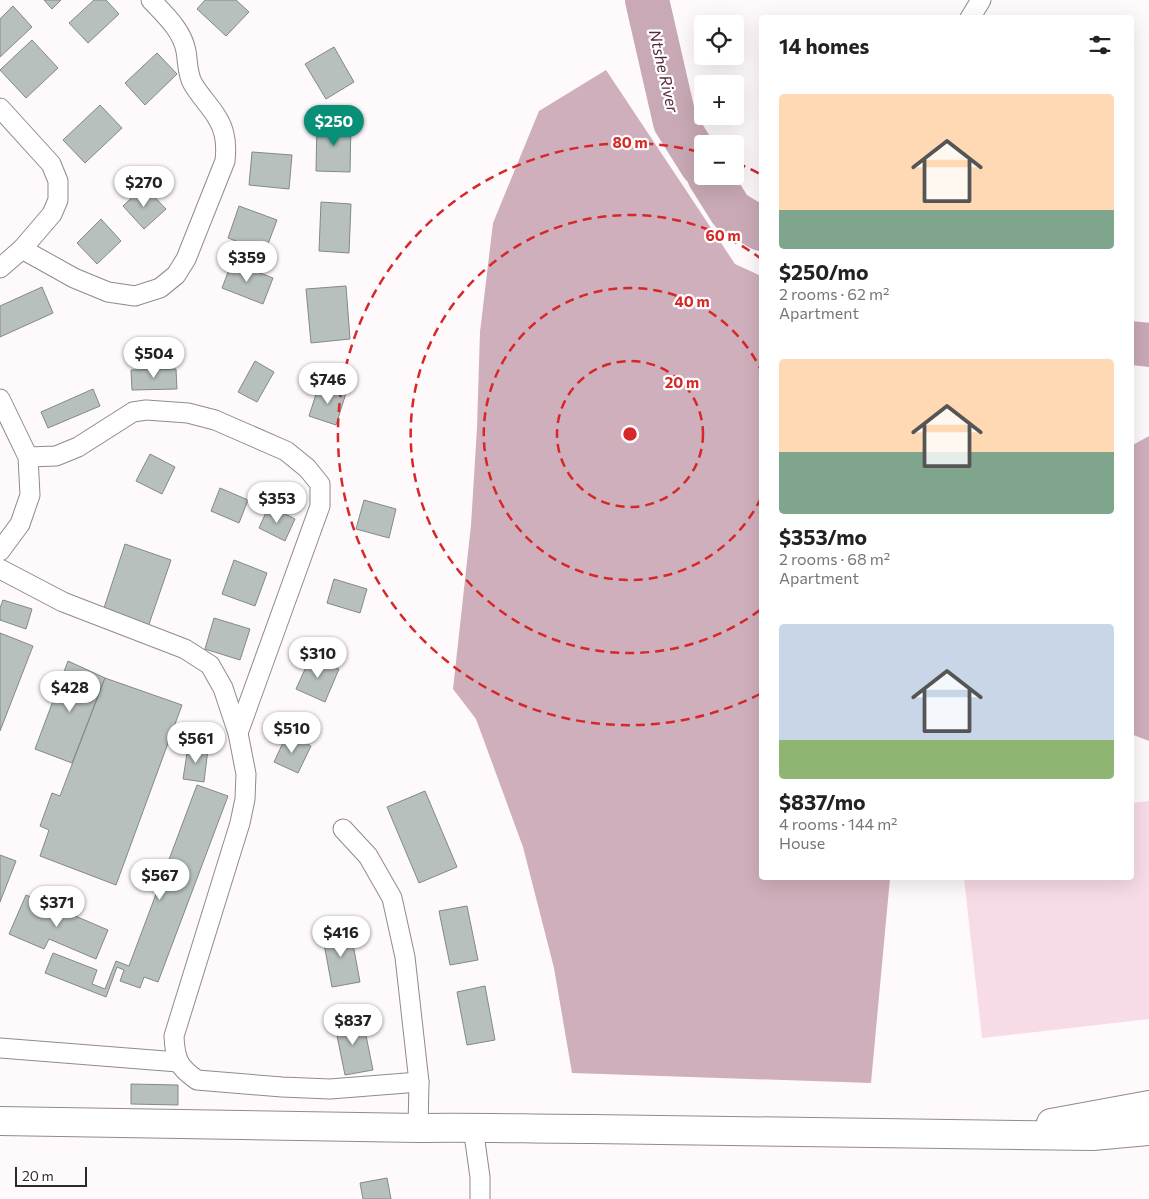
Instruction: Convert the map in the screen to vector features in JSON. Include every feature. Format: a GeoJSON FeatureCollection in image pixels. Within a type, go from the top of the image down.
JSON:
{"type":"FeatureCollection","features":[{"type":"Feature","properties":{"kind":"street"},"geometry":{"type":"LineString","coordinates":[[22,249],[74,278],[108,292],[135,296],[160,288],[176,275],[186,259],[225,161],[224,132],[217,118],[192,83],[186,50],[181,36],[173,24],[151,0]]}},
{"type":"Feature","properties":{"kind":"street"},"geometry":{"type":"LineString","coordinates":[[972,15],[981,0]]}},
{"type":"Feature","properties":{"kind":"street"},"geometry":{"type":"LineString","coordinates":[[0,108],[51,164],[58,181],[58,200],[52,214],[22,249],[0,268]]}},
{"type":"Feature","properties":{"kind":"street"},"geometry":{"type":"LineString","coordinates":[[0,399],[28,457],[30,496],[20,524],[0,551]]}},
{"type":"Feature","properties":{"kind":"street"},"geometry":{"type":"LineString","coordinates":[[28,457],[56,456],[78,447],[133,412],[146,410],[188,413],[215,420],[286,451],[308,468],[320,484],[320,506],[238,733]]}},
{"type":"Feature","properties":{"kind":"street"},"geometry":{"type":"LineString","coordinates":[[0,569],[63,602],[185,649],[210,665],[224,688],[238,733],[246,774],[245,799],[240,823],[174,1036],[178,1062],[187,1073],[198,1080],[330,1089],[419,1082]]}},
{"type":"Feature","properties":{"kind":"street"},"geometry":{"type":"LineString","coordinates":[[343,829],[368,856],[392,898],[405,957],[419,1082],[418,1128]]}},
{"type":"Feature","properties":{"kind":"street"},"geometry":{"type":"LineString","coordinates":[[0,1048],[178,1062]]}},
{"type":"Feature","properties":{"kind":"street"},"geometry":{"type":"LineString","coordinates":[[988,1134],[1149,1105]]}},
{"type":"Feature","properties":{"kind":"street"},"geometry":{"type":"LineString","coordinates":[[0,1121],[1093,1136],[1149,1131]]}},
{"type":"Feature","properties":{"kind":"street"},"geometry":{"type":"LineString","coordinates":[[473,1127],[480,1177],[480,1199]]}},
{"type":"Feature","properties":{"kind":"shaded area"},"geometry":{"type":"Polygon","coordinates":[[[606,70],[735,264],[759,275],[759,880],[890,880],[871,1083],[572,1073],[554,968],[523,847],[476,719],[453,689],[471,525],[480,332],[493,223],[539,111],[606,70]]]}},
{"type":"Feature","properties":{"kind":"shaded area"},"geometry":{"type":"Polygon","coordinates":[[[1149,436],[1149,741],[1134,735],[1134,444],[1149,436]]]}},
{"type":"Feature","properties":{"kind":"shaded area"},"geometry":{"type":"Polygon","coordinates":[[[1149,801],[1149,1019],[982,1038],[964,880],[1134,880],[1134,803],[1149,801]]]}},
{"type":"Feature","properties":{"kind":"building"},"geometry":{"type":"Polygon","coordinates":[[[44,0],[61,0],[52,9],[44,0]]]}},
{"type":"Feature","properties":{"kind":"building"},"geometry":{"type":"Polygon","coordinates":[[[94,0],[106,0],[119,14],[88,43],[69,23],[94,0]]]}},
{"type":"Feature","properties":{"kind":"building"},"geometry":{"type":"Polygon","coordinates":[[[205,0],[236,0],[249,12],[226,36],[197,9],[205,0]]]}},
{"type":"Feature","properties":{"kind":"building"},"geometry":{"type":"Polygon","coordinates":[[[13,6],[32,27],[0,57],[0,19],[13,6]]]}},
{"type":"Feature","properties":{"kind":"building"},"geometry":{"type":"Polygon","coordinates":[[[32,40],[58,68],[26,98],[0,70],[32,40]]]}},
{"type":"Feature","properties":{"kind":"building"},"geometry":{"type":"Polygon","coordinates":[[[334,47],[354,82],[326,99],[305,64],[334,47]]]}},
{"type":"Feature","properties":{"kind":"building"},"geometry":{"type":"Polygon","coordinates":[[[157,53],[177,74],[145,105],[125,83],[157,53]]]}},
{"type":"Feature","properties":{"kind":"building"},"geometry":{"type":"Polygon","coordinates":[[[100,105],[122,128],[85,163],[63,140],[100,105]]]}},
{"type":"Feature","properties":{"kind":"building"},"geometry":{"type":"Polygon","coordinates":[[[317,121],[351,122],[350,172],[316,171],[317,121]]]}},
{"type":"Feature","properties":{"kind":"building"},"geometry":{"type":"Polygon","coordinates":[[[252,152],[292,155],[289,189],[249,185],[252,152]]]}},
{"type":"Feature","properties":{"kind":"building"},"geometry":{"type":"Polygon","coordinates":[[[144,186],[166,209],[144,229],[123,206],[144,186]]]}},
{"type":"Feature","properties":{"kind":"building"},"geometry":{"type":"Polygon","coordinates":[[[321,202],[351,204],[349,253],[319,251],[321,202]]]}},
{"type":"Feature","properties":{"kind":"building"},"geometry":{"type":"Polygon","coordinates":[[[239,206],[277,220],[265,252],[228,238],[239,206]]]}},
{"type":"Feature","properties":{"kind":"building"},"geometry":{"type":"Polygon","coordinates":[[[101,219],[121,241],[97,264],[77,243],[101,219]]]}},
{"type":"Feature","properties":{"kind":"building"},"geometry":{"type":"Polygon","coordinates":[[[232,262],[273,278],[263,304],[222,288],[232,262]]]}},
{"type":"Feature","properties":{"kind":"building"},"geometry":{"type":"Polygon","coordinates":[[[346,286],[350,339],[311,343],[306,289],[346,286]]]}},
{"type":"Feature","properties":{"kind":"building"},"geometry":{"type":"Polygon","coordinates":[[[42,287],[53,313],[0,337],[0,306],[42,287]]]}},
{"type":"Feature","properties":{"kind":"building"},"geometry":{"type":"Polygon","coordinates":[[[255,361],[274,372],[257,402],[238,392],[255,361]]]}},
{"type":"Feature","properties":{"kind":"building"},"geometry":{"type":"Polygon","coordinates":[[[176,369],[177,389],[132,390],[131,370],[176,369]]]}},
{"type":"Feature","properties":{"kind":"building"},"geometry":{"type":"Polygon","coordinates":[[[319,385],[346,393],[336,425],[309,416],[319,385]]]}},
{"type":"Feature","properties":{"kind":"building"},"geometry":{"type":"Polygon","coordinates":[[[93,389],[100,406],[48,428],[41,412],[93,389]]]}},
{"type":"Feature","properties":{"kind":"building"},"geometry":{"type":"Polygon","coordinates":[[[150,454],[175,467],[162,494],[136,481],[150,454]]]}},
{"type":"Feature","properties":{"kind":"building"},"geometry":{"type":"Polygon","coordinates":[[[220,488],[248,500],[239,523],[211,511],[220,488]]]}},
{"type":"Feature","properties":{"kind":"building"},"geometry":{"type":"Polygon","coordinates":[[[364,500],[396,509],[389,538],[356,529],[364,500]]]}},
{"type":"Feature","properties":{"kind":"building"},"geometry":{"type":"Polygon","coordinates":[[[269,506],[295,519],[285,541],[259,528],[269,506]]]}},
{"type":"Feature","properties":{"kind":"building"},"geometry":{"type":"Polygon","coordinates":[[[125,544],[171,560],[148,627],[103,611],[125,544]]]}},
{"type":"Feature","properties":{"kind":"building"},"geometry":{"type":"Polygon","coordinates":[[[234,560],[267,573],[255,606],[222,594],[234,560]]]}},
{"type":"Feature","properties":{"kind":"building"},"geometry":{"type":"Polygon","coordinates":[[[334,579],[367,589],[360,613],[327,603],[334,579]]]}},
{"type":"Feature","properties":{"kind":"building"},"geometry":{"type":"Polygon","coordinates":[[[3,600],[32,609],[26,629],[0,620],[0,608],[3,600]]]}},
{"type":"Feature","properties":{"kind":"building"},"geometry":{"type":"Polygon","coordinates":[[[214,618],[250,629],[240,660],[205,649],[214,618]]]}},
{"type":"Feature","properties":{"kind":"building"},"geometry":{"type":"Polygon","coordinates":[[[0,633],[33,646],[0,731],[0,633]]]}},
{"type":"Feature","properties":{"kind":"building"},"geometry":{"type":"Polygon","coordinates":[[[311,656],[339,669],[325,702],[296,689],[311,656]]]}},
{"type":"Feature","properties":{"kind":"building"},"geometry":{"type":"Polygon","coordinates":[[[68,661],[105,678],[72,763],[35,749],[68,661]]]}},
{"type":"Feature","properties":{"kind":"building"},"geometry":{"type":"Polygon","coordinates":[[[105,678],[182,705],[116,885],[40,856],[49,830],[40,826],[52,793],[60,796],[105,678]]]}},
{"type":"Feature","properties":{"kind":"building"},"geometry":{"type":"Polygon","coordinates":[[[287,734],[311,746],[298,773],[274,762],[287,734]]]}},
{"type":"Feature","properties":{"kind":"building"},"geometry":{"type":"Polygon","coordinates":[[[188,747],[208,749],[204,782],[183,779],[188,747]]]}},
{"type":"Feature","properties":{"kind":"building"},"geometry":{"type":"Polygon","coordinates":[[[197,785],[228,796],[158,982],[144,977],[140,988],[120,981],[124,970],[117,967],[106,997],[45,973],[53,953],[97,970],[92,984],[105,989],[116,961],[129,966],[197,785]]]}},
{"type":"Feature","properties":{"kind":"building"},"geometry":{"type":"Polygon","coordinates":[[[425,791],[457,867],[419,883],[387,807],[425,791]]]}},
{"type":"Feature","properties":{"kind":"building"},"geometry":{"type":"Polygon","coordinates":[[[0,855],[16,861],[0,902],[0,855]]]}},
{"type":"Feature","properties":{"kind":"building"},"geometry":{"type":"Polygon","coordinates":[[[26,895],[108,930],[96,959],[49,939],[44,949],[9,934],[26,895]]]}},
{"type":"Feature","properties":{"kind":"building"},"geometry":{"type":"Polygon","coordinates":[[[467,906],[478,960],[450,965],[439,911],[467,906]]]}},
{"type":"Feature","properties":{"kind":"building"},"geometry":{"type":"Polygon","coordinates":[[[350,928],[360,982],[332,987],[322,933],[350,928]]]}},
{"type":"Feature","properties":{"kind":"building"},"geometry":{"type":"Polygon","coordinates":[[[485,986],[495,1040],[467,1045],[457,992],[485,986]]]}},
{"type":"Feature","properties":{"kind":"building"},"geometry":{"type":"Polygon","coordinates":[[[362,1016],[373,1070],[345,1075],[334,1021],[362,1016]]]}},
{"type":"Feature","properties":{"kind":"building"},"geometry":{"type":"Polygon","coordinates":[[[131,1084],[178,1085],[178,1105],[131,1104],[131,1084]]]}},
{"type":"Feature","properties":{"kind":"building"},"geometry":{"type":"Polygon","coordinates":[[[387,1178],[391,1199],[363,1199],[360,1183],[387,1178]]]}},
{"type":"Feature","properties":{"kind":"waterway","name":"Ntshe River"},"geometry":{"type":"LineString","coordinates":[[647,0],[675,122],[694,152]]}},
{"type":"Feature","properties":{"kind":"waterway","name":"Ntshe River"},"geometry":{"type":"LineString","coordinates":[[715,185],[731,211],[759,228]]}},
{"type":"Feature","properties":{"kind":"waterway","name":"Ntshe River"},"geometry":{"type":"LineString","coordinates":[[1134,343],[1149,345]]}}]}
